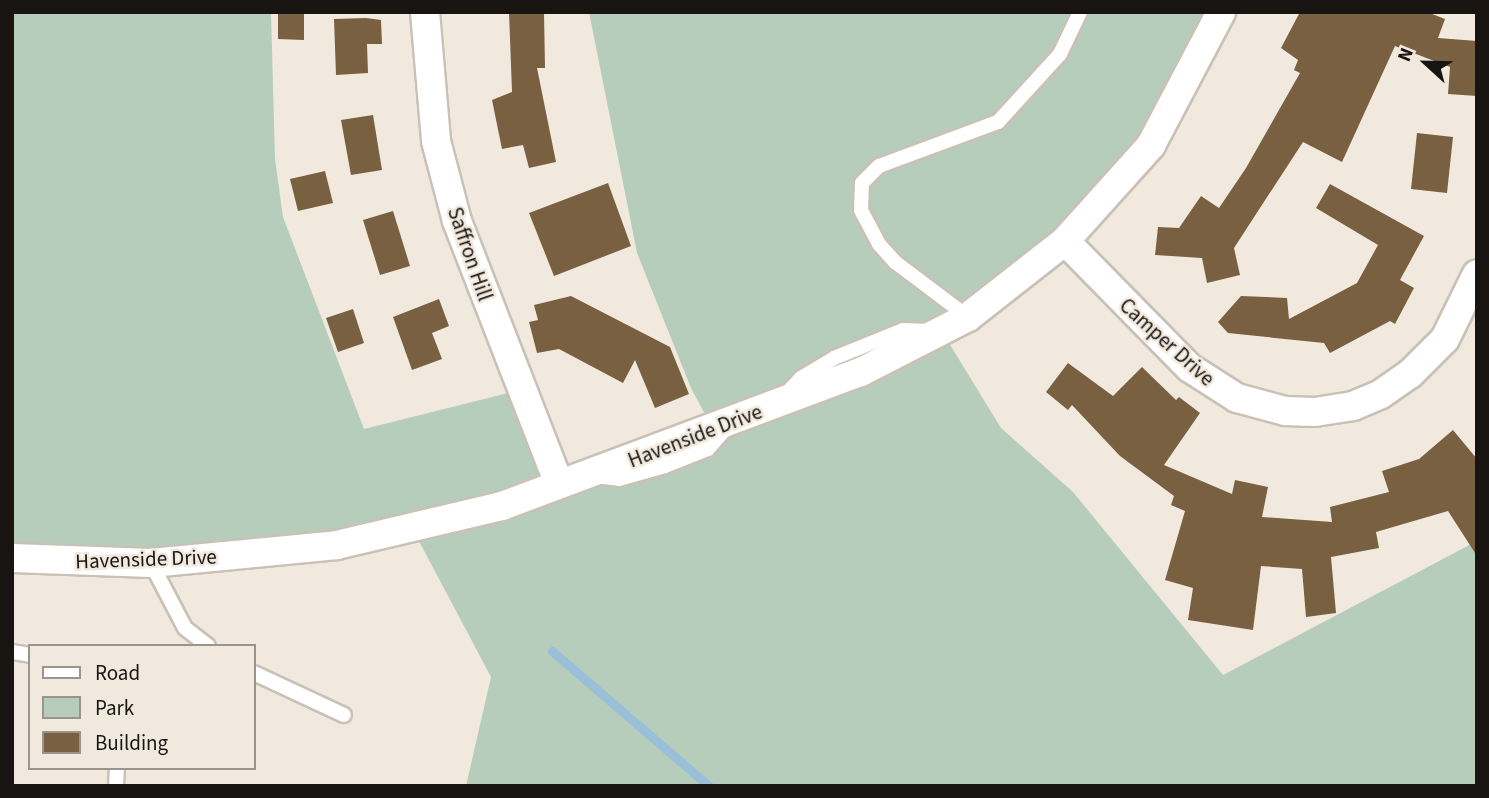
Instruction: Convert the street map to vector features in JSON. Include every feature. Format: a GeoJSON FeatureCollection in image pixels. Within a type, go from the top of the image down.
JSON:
{"type":"FeatureCollection","features":[{"type":"Feature","properties":{"kind":"street","name":"Saffron Hill"},"geometry":{"type":"LineString","coordinates":[[425,12],[436,141],[457,221],[559,484]]}},
{"type":"Feature","properties":{"kind":"street","name":"Havenside Drive"},"geometry":{"type":"LineString","coordinates":[[12,558],[150,563],[337,545],[502,506],[861,372],[968,317],[1065,241],[1151,145],[1222,12]]}},
{"type":"Feature","properties":{"kind":"street","name":"Camper Drive"},"geometry":{"type":"LineString","coordinates":[[1065,241],[1190,368],[1237,398],[1284,411],[1315,412],[1353,406],[1381,394],[1410,374],[1445,339],[1477,274]]}},
{"type":"Feature","properties":{"kind":"lane"},"geometry":{"type":"LineString","coordinates":[[968,317],[895,262],[879,244],[861,210],[862,183],[879,166],[998,122],[1060,54],[1080,12]]}},
{"type":"Feature","properties":{"kind":"lane"},"geometry":{"type":"LineString","coordinates":[[150,563],[185,628],[205,644]]}},
{"type":"Feature","properties":{"kind":"lane"},"geometry":{"type":"LineString","coordinates":[[256,674],[344,715]]}},
{"type":"Feature","properties":{"kind":"green space"},"geometry":{"type":"Polygon","coordinates":[[[12,12],[271,12],[275,159],[283,217],[364,429],[524,389],[559,484],[712,427],[691,388],[637,253],[589,12],[1221,12],[1104,198],[941,330],[1001,428],[1073,492],[1223,675],[1477,541],[1477,786],[466,786],[491,677],[412,528],[338,543],[12,557],[12,12]]]}},
{"type":"Feature","properties":{"kind":"building"},"geometry":{"type":"Polygon","coordinates":[[[278,12],[304,12],[304,40],[278,39],[278,12]]]}},
{"type":"Feature","properties":{"kind":"building"},"geometry":{"type":"Polygon","coordinates":[[[509,12],[544,12],[545,68],[537,68],[556,162],[529,168],[523,145],[502,149],[492,100],[512,92],[509,12]]]}},
{"type":"Feature","properties":{"kind":"building"},"geometry":{"type":"Polygon","coordinates":[[[1300,12],[1427,12],[1445,19],[1438,38],[1477,41],[1477,96],[1448,94],[1450,67],[1395,46],[1342,162],[1303,142],[1234,248],[1240,275],[1207,283],[1202,258],[1155,255],[1158,227],[1179,228],[1201,196],[1219,208],[1246,168],[1300,73],[1294,70],[1298,60],[1281,48],[1300,12]]]}},
{"type":"Feature","properties":{"kind":"building"},"geometry":{"type":"Polygon","coordinates":[[[334,19],[381,20],[382,44],[367,44],[368,73],[336,75],[334,19]]]}},
{"type":"Feature","properties":{"kind":"building"},"geometry":{"type":"Polygon","coordinates":[[[373,115],[382,170],[351,175],[341,120],[373,115]]]}},
{"type":"Feature","properties":{"kind":"building"},"geometry":{"type":"Polygon","coordinates":[[[1417,133],[1453,137],[1447,193],[1411,189],[1417,133]]]}},
{"type":"Feature","properties":{"kind":"building"},"geometry":{"type":"Polygon","coordinates":[[[325,171],[333,203],[298,211],[290,179],[325,171]]]}},
{"type":"Feature","properties":{"kind":"building"},"geometry":{"type":"Polygon","coordinates":[[[608,183],[631,246],[554,276],[529,213],[608,183]]]}},
{"type":"Feature","properties":{"kind":"building"},"geometry":{"type":"Polygon","coordinates":[[[1330,184],[1424,236],[1400,280],[1414,288],[1395,324],[1390,321],[1330,353],[1324,343],[1228,333],[1218,322],[1241,296],[1287,298],[1289,319],[1357,283],[1378,245],[1316,208],[1330,184]]]}},
{"type":"Feature","properties":{"kind":"building"},"geometry":{"type":"Polygon","coordinates":[[[393,211],[410,266],[380,275],[363,220],[393,211]]]}},
{"type":"Feature","properties":{"kind":"building"},"geometry":{"type":"Polygon","coordinates":[[[571,296],[670,347],[689,394],[655,408],[635,360],[623,383],[559,349],[537,353],[529,322],[538,320],[534,305],[571,296]]]}},
{"type":"Feature","properties":{"kind":"building"},"geometry":{"type":"Polygon","coordinates":[[[439,299],[449,326],[432,333],[442,359],[412,370],[393,317],[439,299]]]}},
{"type":"Feature","properties":{"kind":"building"},"geometry":{"type":"Polygon","coordinates":[[[353,309],[364,343],[338,352],[326,318],[353,309]]]}},
{"type":"Feature","properties":{"kind":"building"},"geometry":{"type":"Polygon","coordinates":[[[1068,363],[1113,396],[1142,367],[1176,400],[1179,397],[1200,413],[1164,465],[1232,494],[1235,480],[1268,487],[1262,517],[1332,522],[1330,507],[1389,492],[1382,471],[1419,459],[1453,430],[1477,459],[1477,556],[1448,511],[1376,532],[1379,548],[1331,557],[1336,613],[1306,617],[1302,569],[1261,566],[1253,630],[1188,620],[1193,588],[1165,580],[1185,511],[1171,505],[1174,496],[1120,456],[1072,405],[1068,410],[1046,392],[1068,363]]]}},
{"type":"Feature","properties":{"kind":"waterway"},"geometry":{"type":"LineString","coordinates":[[552,651],[709,786]]}}]}
